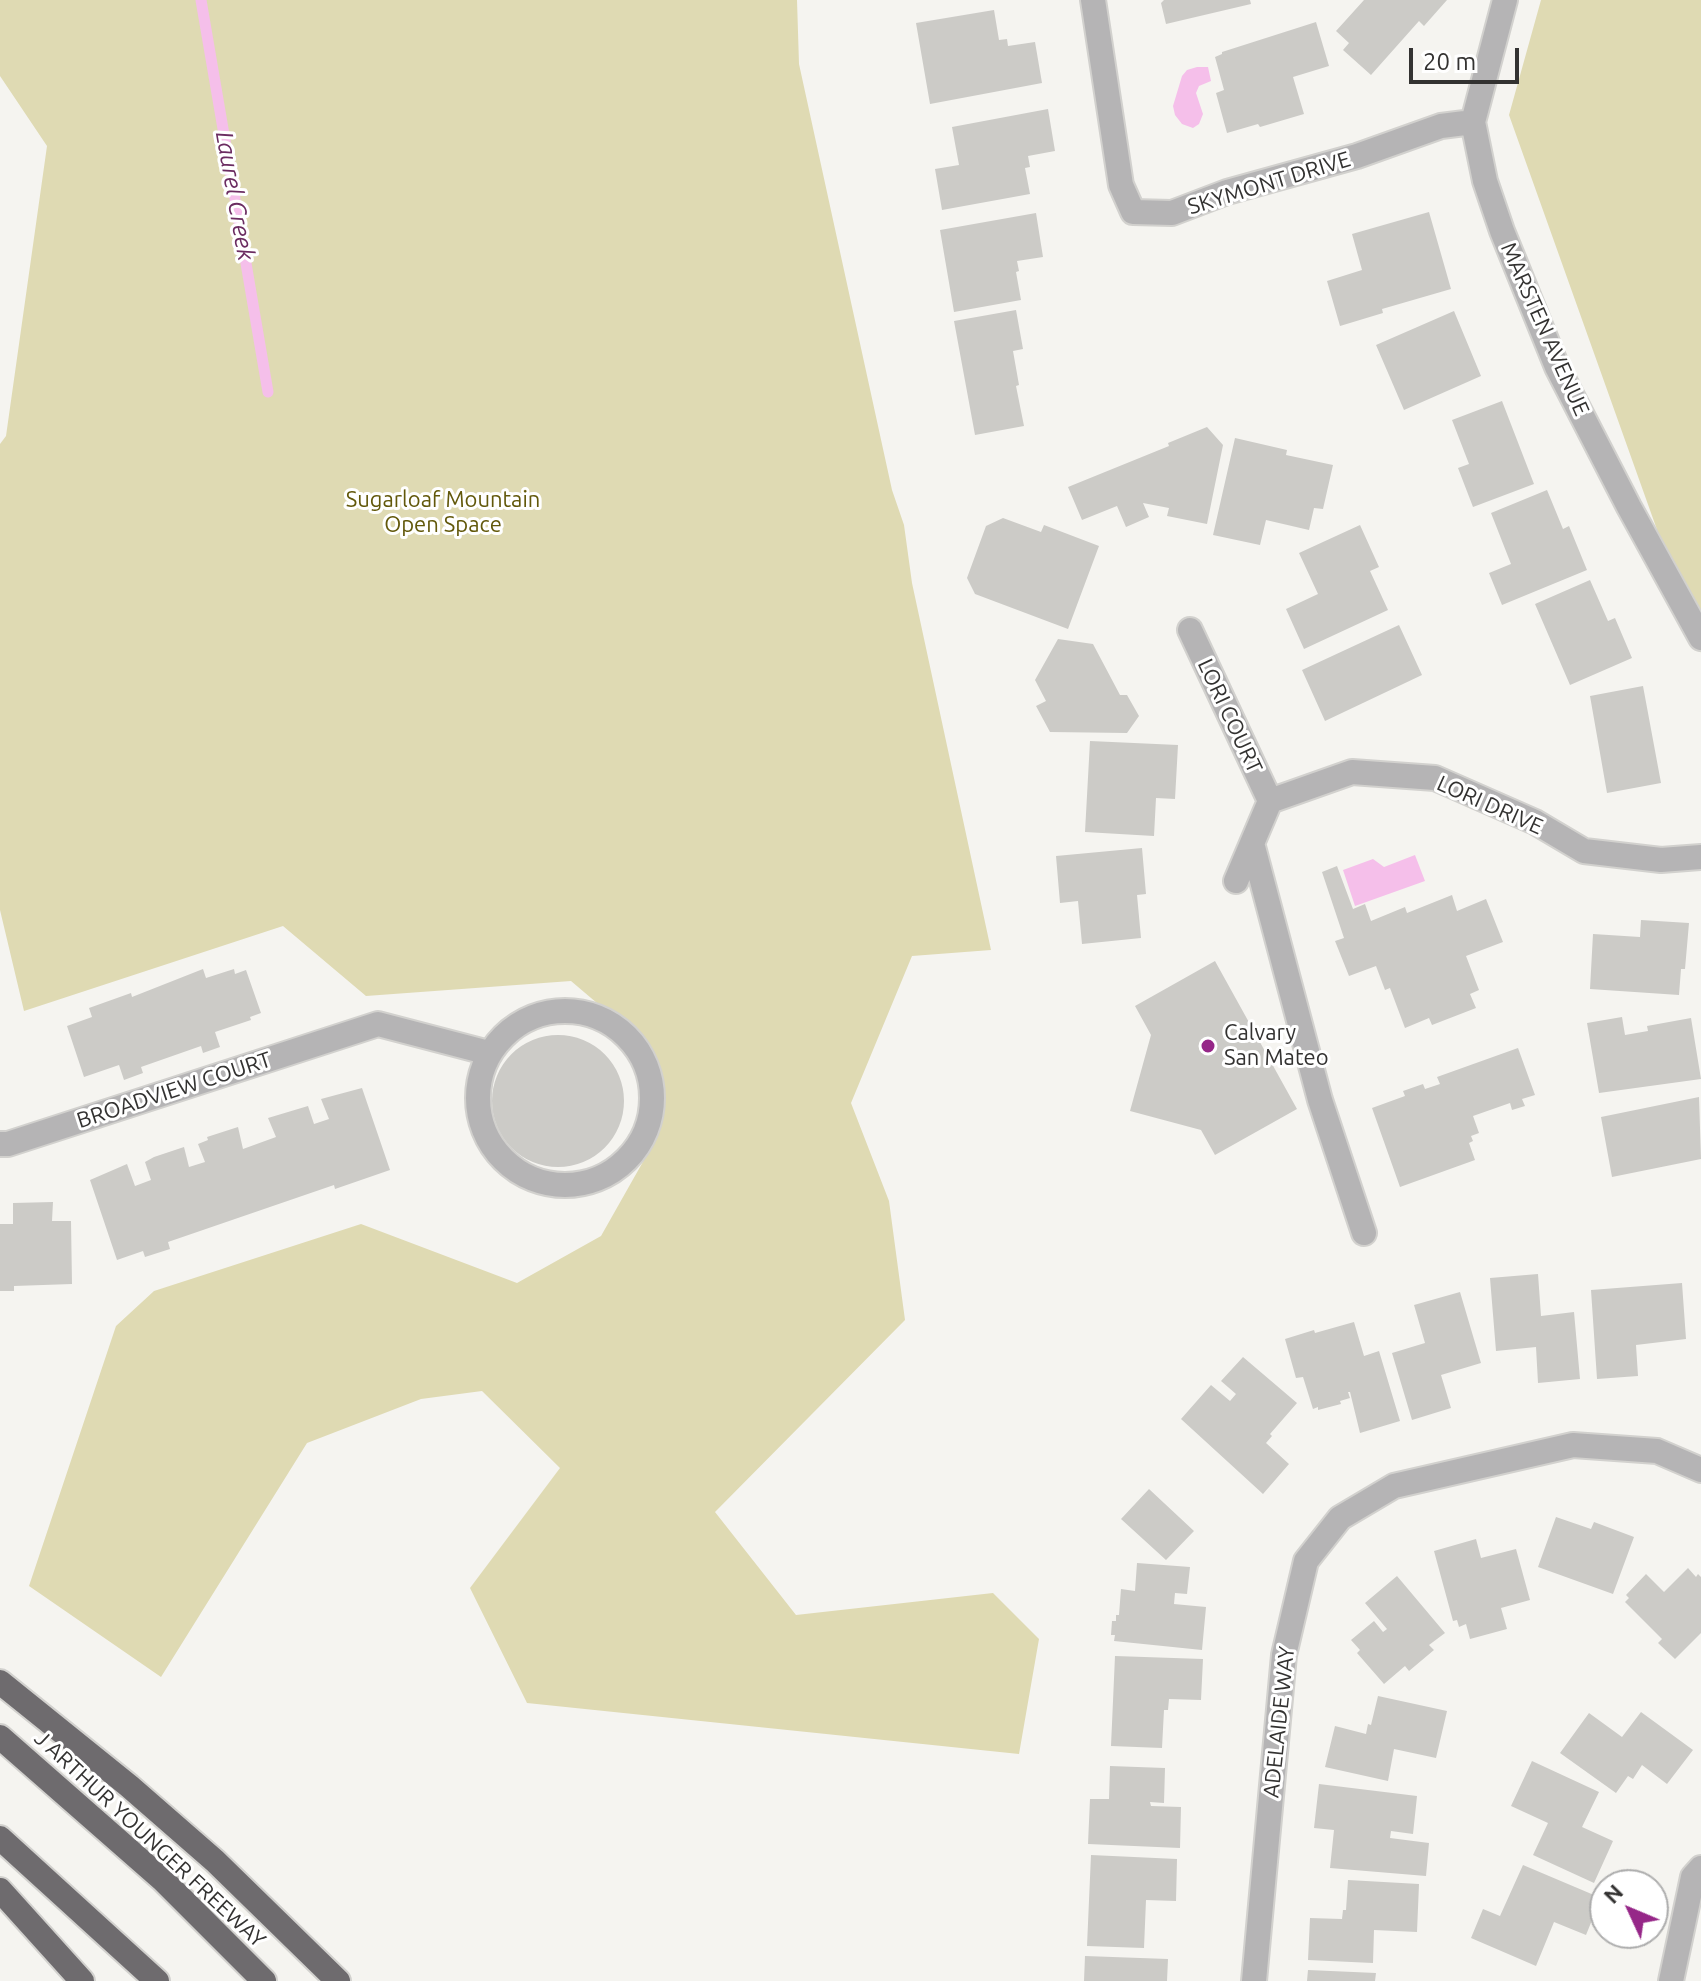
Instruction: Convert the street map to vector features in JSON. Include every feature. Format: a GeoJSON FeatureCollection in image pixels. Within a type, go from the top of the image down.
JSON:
{"type":"FeatureCollection","features":[{"type":"Feature","properties":{"kind":"highway"},"geometry":{"type":"LineString","coordinates":[[0,1682],[118,1777],[215,1861],[338,1981]]}},
{"type":"Feature","properties":{"kind":"highway","name":"J ARTHUR YOUNGER FREEWAY"},"geometry":{"type":"LineString","coordinates":[[0,1737],[163,1880],[264,1981]]}},
{"type":"Feature","properties":{"kind":"highway"},"geometry":{"type":"LineString","coordinates":[[0,1838],[157,1981]]}},
{"type":"Feature","properties":{"kind":"highway"},"geometry":{"type":"LineString","coordinates":[[0,1890],[82,1981]]}},
{"type":"Feature","properties":{"kind":"street","name":"SKYMONT DRIVE"},"geometry":{"type":"LineString","coordinates":[[1093,0],[1121,185],[1133,212],[1172,213],[1227,192],[1357,156],[1441,126],[1473,122]]}},
{"type":"Feature","properties":{"kind":"street","name":"MARSTEN AVENUE"},"geometry":{"type":"LineString","coordinates":[[1505,0],[1473,122],[1485,181],[1557,367],[1701,638]]}},
{"type":"Feature","properties":{"kind":"street","name":"LORI COURT"},"geometry":{"type":"LineString","coordinates":[[1190,630],[1270,801]]}},
{"type":"Feature","properties":{"kind":"street","name":"LORI DRIVE"},"geometry":{"type":"LineString","coordinates":[[1270,801],[1352,772],[1435,778],[1535,822],[1584,851],[1661,860],[1701,857]]}},
{"type":"Feature","properties":{"kind":"street"},"geometry":{"type":"LineString","coordinates":[[1236,881],[1270,801]]}},
{"type":"Feature","properties":{"kind":"street"},"geometry":{"type":"LineString","coordinates":[[1252,843],[1320,1100],[1364,1233]]}},
{"type":"Feature","properties":{"kind":"street"},"geometry":{"type":"LineString","coordinates":[[560,1010],[574,1011],[588,1013],[614,1024],[635,1044],[648,1070],[653,1098],[647,1126],[634,1152],[612,1171],[585,1183],[556,1185],[527,1178],[503,1161],[486,1138],[478,1110],[478,1081],[489,1053],[507,1031],[531,1016],[560,1010]]}},
{"type":"Feature","properties":{"kind":"street","name":"BROADVIEW COURT"},"geometry":{"type":"LineString","coordinates":[[0,1144],[8,1144],[378,1024],[489,1053]]}},
{"type":"Feature","properties":{"kind":"street","name":"ADELAIDE WAY"},"geometry":{"type":"LineString","coordinates":[[1254,1981],[1284,1655],[1306,1561],[1340,1518],[1394,1486],[1573,1445],[1657,1451],[1701,1470]]}},
{"type":"Feature","properties":{"kind":"street"},"geometry":{"type":"LineString","coordinates":[[1671,1981],[1693,1877],[1701,1868]]}},
{"type":"Feature","properties":{"kind":"green space","name":"Sugarloaf Mountain Open Space"},"geometry":{"type":"Polygon","coordinates":[[[0,0],[797,0],[799,64],[892,490],[904,525],[912,583],[991,950],[912,956],[851,1103],[889,1201],[905,1320],[715,1512],[796,1615],[993,1593],[1039,1639],[1019,1754],[527,1703],[470,1588],[560,1468],[482,1391],[421,1399],[307,1443],[161,1677],[29,1586],[116,1326],[154,1291],[361,1224],[517,1283],[601,1236],[657,1137],[661,1083],[637,1037],[571,981],[366,996],[283,926],[24,1011],[0,910],[0,444],[6,436],[47,146],[0,76],[0,0]]]}},
{"type":"Feature","properties":{"kind":"green space"},"geometry":{"type":"Polygon","coordinates":[[[1541,0],[1701,0],[1701,653],[1509,115],[1541,0]]]}},
{"type":"Feature","properties":{"kind":"shaded area"},"geometry":{"type":"Polygon","coordinates":[[[1208,67],[1211,81],[1199,86],[1196,93],[1203,114],[1199,124],[1193,128],[1182,124],[1173,106],[1182,76],[1187,70],[1208,67]]]}},
{"type":"Feature","properties":{"kind":"shaded area"},"geometry":{"type":"Polygon","coordinates":[[[1415,855],[1425,881],[1355,906],[1343,870],[1373,859],[1384,867],[1415,855]]]}},
{"type":"Feature","properties":{"kind":"building"},"geometry":{"type":"Polygon","coordinates":[[[1164,0],[1250,0],[1251,4],[1166,24],[1161,3],[1164,0]]]}},
{"type":"Feature","properties":{"kind":"building"},"geometry":{"type":"Polygon","coordinates":[[[1364,0],[1447,0],[1424,26],[1419,21],[1371,75],[1343,50],[1349,43],[1336,31],[1364,0]]]}},
{"type":"Feature","properties":{"kind":"building"},"geometry":{"type":"Polygon","coordinates":[[[994,10],[999,40],[1007,39],[1008,46],[1035,42],[1042,83],[930,104],[916,23],[994,10]]]}},
{"type":"Feature","properties":{"kind":"building"},"geometry":{"type":"Polygon","coordinates":[[[1316,22],[1329,66],[1293,77],[1304,114],[1227,133],[1216,93],[1224,90],[1215,57],[1222,52],[1316,22]]]}},
{"type":"Feature","properties":{"kind":"building"},"geometry":{"type":"Polygon","coordinates":[[[1048,109],[1055,151],[1028,156],[1030,167],[1025,168],[1030,194],[942,210],[935,169],[959,165],[952,127],[1048,109]]]}},
{"type":"Feature","properties":{"kind":"building"},"geometry":{"type":"Polygon","coordinates":[[[1429,212],[1451,289],[1382,309],[1383,313],[1340,326],[1327,281],[1362,270],[1352,234],[1429,212]]]}},
{"type":"Feature","properties":{"kind":"building"},"geometry":{"type":"Polygon","coordinates":[[[1036,213],[1043,257],[1017,261],[1021,300],[954,312],[940,230],[1036,213]]]}},
{"type":"Feature","properties":{"kind":"building"},"geometry":{"type":"Polygon","coordinates":[[[1016,310],[1023,349],[1013,351],[1024,426],[975,435],[954,321],[1016,310]]]}},
{"type":"Feature","properties":{"kind":"building"},"geometry":{"type":"Polygon","coordinates":[[[1454,311],[1481,376],[1404,410],[1376,345],[1454,311]]]}},
{"type":"Feature","properties":{"kind":"building"},"geometry":{"type":"Polygon","coordinates":[[[1502,401],[1534,484],[1473,507],[1458,468],[1469,464],[1452,420],[1502,401]]]}},
{"type":"Feature","properties":{"kind":"building"},"geometry":{"type":"Polygon","coordinates":[[[1207,427],[1223,445],[1207,524],[1167,516],[1169,508],[1143,503],[1149,517],[1126,527],[1117,506],[1082,520],[1068,487],[1207,427]]]}},
{"type":"Feature","properties":{"kind":"building"},"geometry":{"type":"Polygon","coordinates":[[[1235,438],[1287,450],[1286,455],[1333,465],[1323,509],[1314,508],[1309,530],[1266,520],[1260,545],[1213,535],[1235,438]]]}},
{"type":"Feature","properties":{"kind":"building"},"geometry":{"type":"Polygon","coordinates":[[[1547,490],[1563,529],[1569,526],[1587,570],[1502,605],[1489,573],[1511,564],[1491,513],[1547,490]]]}},
{"type":"Feature","properties":{"kind":"building"},"geometry":{"type":"Polygon","coordinates":[[[1003,518],[1041,532],[1044,525],[1099,546],[1068,629],[975,594],[967,578],[986,526],[1003,518]]]}},
{"type":"Feature","properties":{"kind":"building"},"geometry":{"type":"Polygon","coordinates":[[[1360,525],[1379,567],[1370,571],[1388,610],[1304,649],[1286,609],[1318,594],[1299,553],[1360,525]]]}},
{"type":"Feature","properties":{"kind":"building"},"geometry":{"type":"Polygon","coordinates":[[[1590,580],[1608,621],[1615,618],[1632,658],[1570,685],[1535,604],[1590,580]]]}},
{"type":"Feature","properties":{"kind":"building"},"geometry":{"type":"Polygon","coordinates":[[[1399,625],[1422,675],[1325,721],[1302,670],[1399,625]]]}},
{"type":"Feature","properties":{"kind":"building"},"geometry":{"type":"Polygon","coordinates":[[[1058,639],[1093,644],[1120,695],[1127,695],[1139,716],[1127,733],[1050,732],[1036,706],[1046,701],[1035,680],[1058,639]]]}},
{"type":"Feature","properties":{"kind":"building"},"geometry":{"type":"Polygon","coordinates":[[[1643,686],[1661,783],[1607,793],[1590,696],[1643,686]]]}},
{"type":"Feature","properties":{"kind":"building"},"geometry":{"type":"Polygon","coordinates":[[[1090,741],[1178,745],[1175,799],[1156,798],[1154,836],[1085,832],[1090,741]]]}},
{"type":"Feature","properties":{"kind":"building"},"geometry":{"type":"Polygon","coordinates":[[[1142,848],[1146,894],[1137,895],[1141,938],[1082,944],[1078,901],[1060,903],[1056,856],[1142,848]]]}},
{"type":"Feature","properties":{"kind":"building"},"geometry":{"type":"Polygon","coordinates":[[[1337,866],[1353,909],[1365,904],[1371,921],[1405,907],[1407,913],[1452,895],[1457,911],[1486,899],[1503,942],[1466,956],[1479,990],[1470,994],[1476,1008],[1432,1025],[1429,1018],[1405,1028],[1390,988],[1385,990],[1376,966],[1349,976],[1335,941],[1344,938],[1322,872],[1337,866]]]}},
{"type":"Feature","properties":{"kind":"building"},"geometry":{"type":"Polygon","coordinates":[[[1641,920],[1689,923],[1679,995],[1590,989],[1593,934],[1640,937],[1641,920]]]}},
{"type":"Feature","properties":{"kind":"building"},"geometry":{"type":"Polygon","coordinates":[[[1215,961],[1297,1109],[1215,1155],[1201,1130],[1130,1111],[1151,1035],[1135,1006],[1215,961]]]}},
{"type":"Feature","properties":{"kind":"building"},"geometry":{"type":"Polygon","coordinates":[[[203,969],[206,978],[234,969],[235,974],[246,970],[261,1013],[250,1017],[251,1020],[215,1032],[220,1047],[203,1053],[201,1046],[141,1067],[143,1073],[124,1080],[119,1065],[84,1077],[67,1026],[92,1017],[89,1008],[131,993],[132,997],[203,969]]]}},
{"type":"Feature","properties":{"kind":"building"},"geometry":{"type":"Polygon","coordinates":[[[1622,1017],[1625,1035],[1648,1031],[1647,1026],[1691,1018],[1701,1079],[1599,1093],[1587,1023],[1622,1017]]]}},
{"type":"Feature","properties":{"kind":"building"},"geometry":{"type":"Polygon","coordinates":[[[558,1035],[583,1040],[605,1054],[619,1076],[624,1101],[619,1126],[605,1148],[583,1162],[558,1167],[533,1162],[511,1148],[497,1126],[492,1101],[497,1076],[511,1054],[533,1040],[558,1035]]]}},
{"type":"Feature","properties":{"kind":"building"},"geometry":{"type":"Polygon","coordinates":[[[1518,1048],[1535,1095],[1522,1099],[1525,1106],[1512,1110],[1510,1103],[1473,1116],[1479,1133],[1471,1136],[1473,1141],[1469,1143],[1475,1160],[1400,1187],[1372,1108],[1405,1096],[1403,1091],[1423,1084],[1425,1089],[1440,1084],[1437,1077],[1518,1048]]]}},
{"type":"Feature","properties":{"kind":"building"},"geometry":{"type":"Polygon","coordinates":[[[362,1088],[390,1170],[335,1189],[334,1185],[168,1242],[170,1249],[145,1257],[143,1251],[117,1260],[90,1180],[127,1164],[135,1186],[151,1180],[145,1162],[154,1157],[184,1147],[189,1167],[205,1162],[198,1144],[208,1140],[207,1137],[238,1127],[243,1149],[276,1137],[268,1118],[308,1106],[314,1124],[329,1119],[321,1099],[362,1088]]]}},
{"type":"Feature","properties":{"kind":"building"},"geometry":{"type":"Polygon","coordinates":[[[1699,1097],[1701,1159],[1612,1177],[1601,1117],[1699,1097]]]}},
{"type":"Feature","properties":{"kind":"building"},"geometry":{"type":"Polygon","coordinates":[[[53,1202],[52,1221],[71,1221],[72,1284],[14,1286],[14,1291],[0,1291],[0,1224],[13,1224],[13,1203],[53,1202]]]}},
{"type":"Feature","properties":{"kind":"building"},"geometry":{"type":"Polygon","coordinates":[[[1538,1274],[1541,1316],[1574,1312],[1580,1379],[1538,1383],[1536,1347],[1496,1351],[1490,1278],[1538,1274]]]}},
{"type":"Feature","properties":{"kind":"building"},"geometry":{"type":"Polygon","coordinates":[[[1682,1283],[1686,1339],[1636,1345],[1638,1376],[1597,1379],[1591,1290],[1682,1283]]]}},
{"type":"Feature","properties":{"kind":"building"},"geometry":{"type":"Polygon","coordinates":[[[1460,1292],[1481,1363],[1441,1375],[1451,1408],[1412,1420],[1392,1353],[1425,1343],[1414,1305],[1460,1292]]]}},
{"type":"Feature","properties":{"kind":"building"},"geometry":{"type":"Polygon","coordinates":[[[1354,1322],[1364,1356],[1379,1351],[1400,1421],[1360,1433],[1350,1392],[1350,1398],[1340,1401],[1341,1404],[1313,1409],[1303,1377],[1296,1378],[1285,1339],[1354,1322]]]}},
{"type":"Feature","properties":{"kind":"building"},"geometry":{"type":"Polygon","coordinates":[[[1243,1357],[1297,1403],[1266,1443],[1289,1464],[1263,1494],[1181,1419],[1211,1385],[1230,1401],[1236,1394],[1221,1381],[1243,1357]]]}},
{"type":"Feature","properties":{"kind":"building"},"geometry":{"type":"Polygon","coordinates":[[[1149,1489],[1194,1531],[1166,1560],[1121,1519],[1149,1489]]]}},
{"type":"Feature","properties":{"kind":"building"},"geometry":{"type":"Polygon","coordinates":[[[1556,1517],[1591,1529],[1594,1522],[1634,1537],[1613,1594],[1538,1567],[1556,1517]]]}},
{"type":"Feature","properties":{"kind":"building"},"geometry":{"type":"Polygon","coordinates":[[[1476,1539],[1481,1558],[1516,1549],[1530,1600],[1501,1608],[1507,1629],[1470,1639],[1466,1624],[1459,1627],[1457,1620],[1453,1621],[1434,1551],[1476,1539]]]}},
{"type":"Feature","properties":{"kind":"building"},"geometry":{"type":"Polygon","coordinates":[[[1137,1563],[1190,1567],[1187,1594],[1175,1593],[1174,1604],[1206,1607],[1202,1650],[1114,1641],[1112,1621],[1116,1621],[1116,1615],[1119,1615],[1121,1589],[1135,1591],[1137,1563]]]}},
{"type":"Feature","properties":{"kind":"building"},"geometry":{"type":"Polygon","coordinates":[[[1688,1568],[1696,1577],[1698,1574],[1701,1577],[1701,1633],[1675,1659],[1658,1643],[1662,1639],[1625,1602],[1629,1598],[1626,1595],[1646,1574],[1664,1592],[1688,1568]]]}},
{"type":"Feature","properties":{"kind":"building"},"geometry":{"type":"Polygon","coordinates":[[[1397,1576],[1445,1633],[1429,1645],[1434,1650],[1409,1671],[1405,1666],[1384,1684],[1357,1653],[1360,1650],[1351,1640],[1374,1621],[1383,1632],[1387,1629],[1365,1603],[1397,1576]]]}},
{"type":"Feature","properties":{"kind":"building"},"geometry":{"type":"Polygon","coordinates":[[[1115,1656],[1203,1659],[1201,1700],[1169,1699],[1168,1710],[1164,1710],[1162,1748],[1111,1746],[1115,1656]]]}},
{"type":"Feature","properties":{"kind":"building"},"geometry":{"type":"Polygon","coordinates":[[[1378,1696],[1447,1711],[1436,1758],[1394,1749],[1388,1781],[1325,1767],[1335,1726],[1366,1734],[1378,1696]]]}},
{"type":"Feature","properties":{"kind":"building"},"geometry":{"type":"Polygon","coordinates":[[[1641,1712],[1693,1750],[1667,1784],[1642,1765],[1633,1779],[1628,1776],[1616,1793],[1560,1753],[1589,1713],[1622,1737],[1641,1712]]]}},
{"type":"Feature","properties":{"kind":"building"},"geometry":{"type":"Polygon","coordinates":[[[1532,1761],[1599,1792],[1582,1827],[1613,1841],[1600,1869],[1589,1869],[1589,1881],[1533,1855],[1548,1823],[1511,1806],[1532,1761]]]}},
{"type":"Feature","properties":{"kind":"building"},"geometry":{"type":"Polygon","coordinates":[[[1110,1766],[1165,1768],[1164,1803],[1150,1802],[1151,1806],[1181,1807],[1180,1848],[1088,1844],[1090,1799],[1109,1799],[1110,1766]]]}},
{"type":"Feature","properties":{"kind":"building"},"geometry":{"type":"Polygon","coordinates":[[[1319,1784],[1417,1796],[1413,1834],[1391,1831],[1390,1838],[1429,1843],[1426,1876],[1330,1868],[1334,1830],[1314,1828],[1319,1784]]]}},
{"type":"Feature","properties":{"kind":"building"},"geometry":{"type":"Polygon","coordinates":[[[1091,1855],[1177,1859],[1176,1901],[1146,1900],[1144,1948],[1087,1946],[1091,1855]]]}},
{"type":"Feature","properties":{"kind":"building"},"geometry":{"type":"Polygon","coordinates":[[[1523,1865],[1589,1893],[1589,1928],[1586,1935],[1554,1922],[1536,1966],[1471,1938],[1483,1909],[1500,1916],[1523,1865]]]}},
{"type":"Feature","properties":{"kind":"building"},"geometry":{"type":"Polygon","coordinates":[[[1348,1880],[1419,1884],[1417,1932],[1374,1930],[1373,1963],[1308,1960],[1310,1918],[1342,1919],[1343,1910],[1346,1910],[1348,1880]]]}},
{"type":"Feature","properties":{"kind":"building"},"geometry":{"type":"Polygon","coordinates":[[[1085,1956],[1168,1959],[1167,1981],[1084,1981],[1085,1956]]]}},
{"type":"Feature","properties":{"kind":"building"},"geometry":{"type":"Polygon","coordinates":[[[1308,1970],[1376,1973],[1375,1981],[1307,1981],[1308,1970]]]}},
{"type":"Feature","properties":{"kind":"waterway","name":"Laurel Creek"},"geometry":{"type":"LineString","coordinates":[[201,0],[268,392]]}},
{"type":"Feature","properties":{"kind":"place","name":"Calvary San Mateo"},"geometry":{"type":"Point","coordinates":[1208,1046]}}]}
